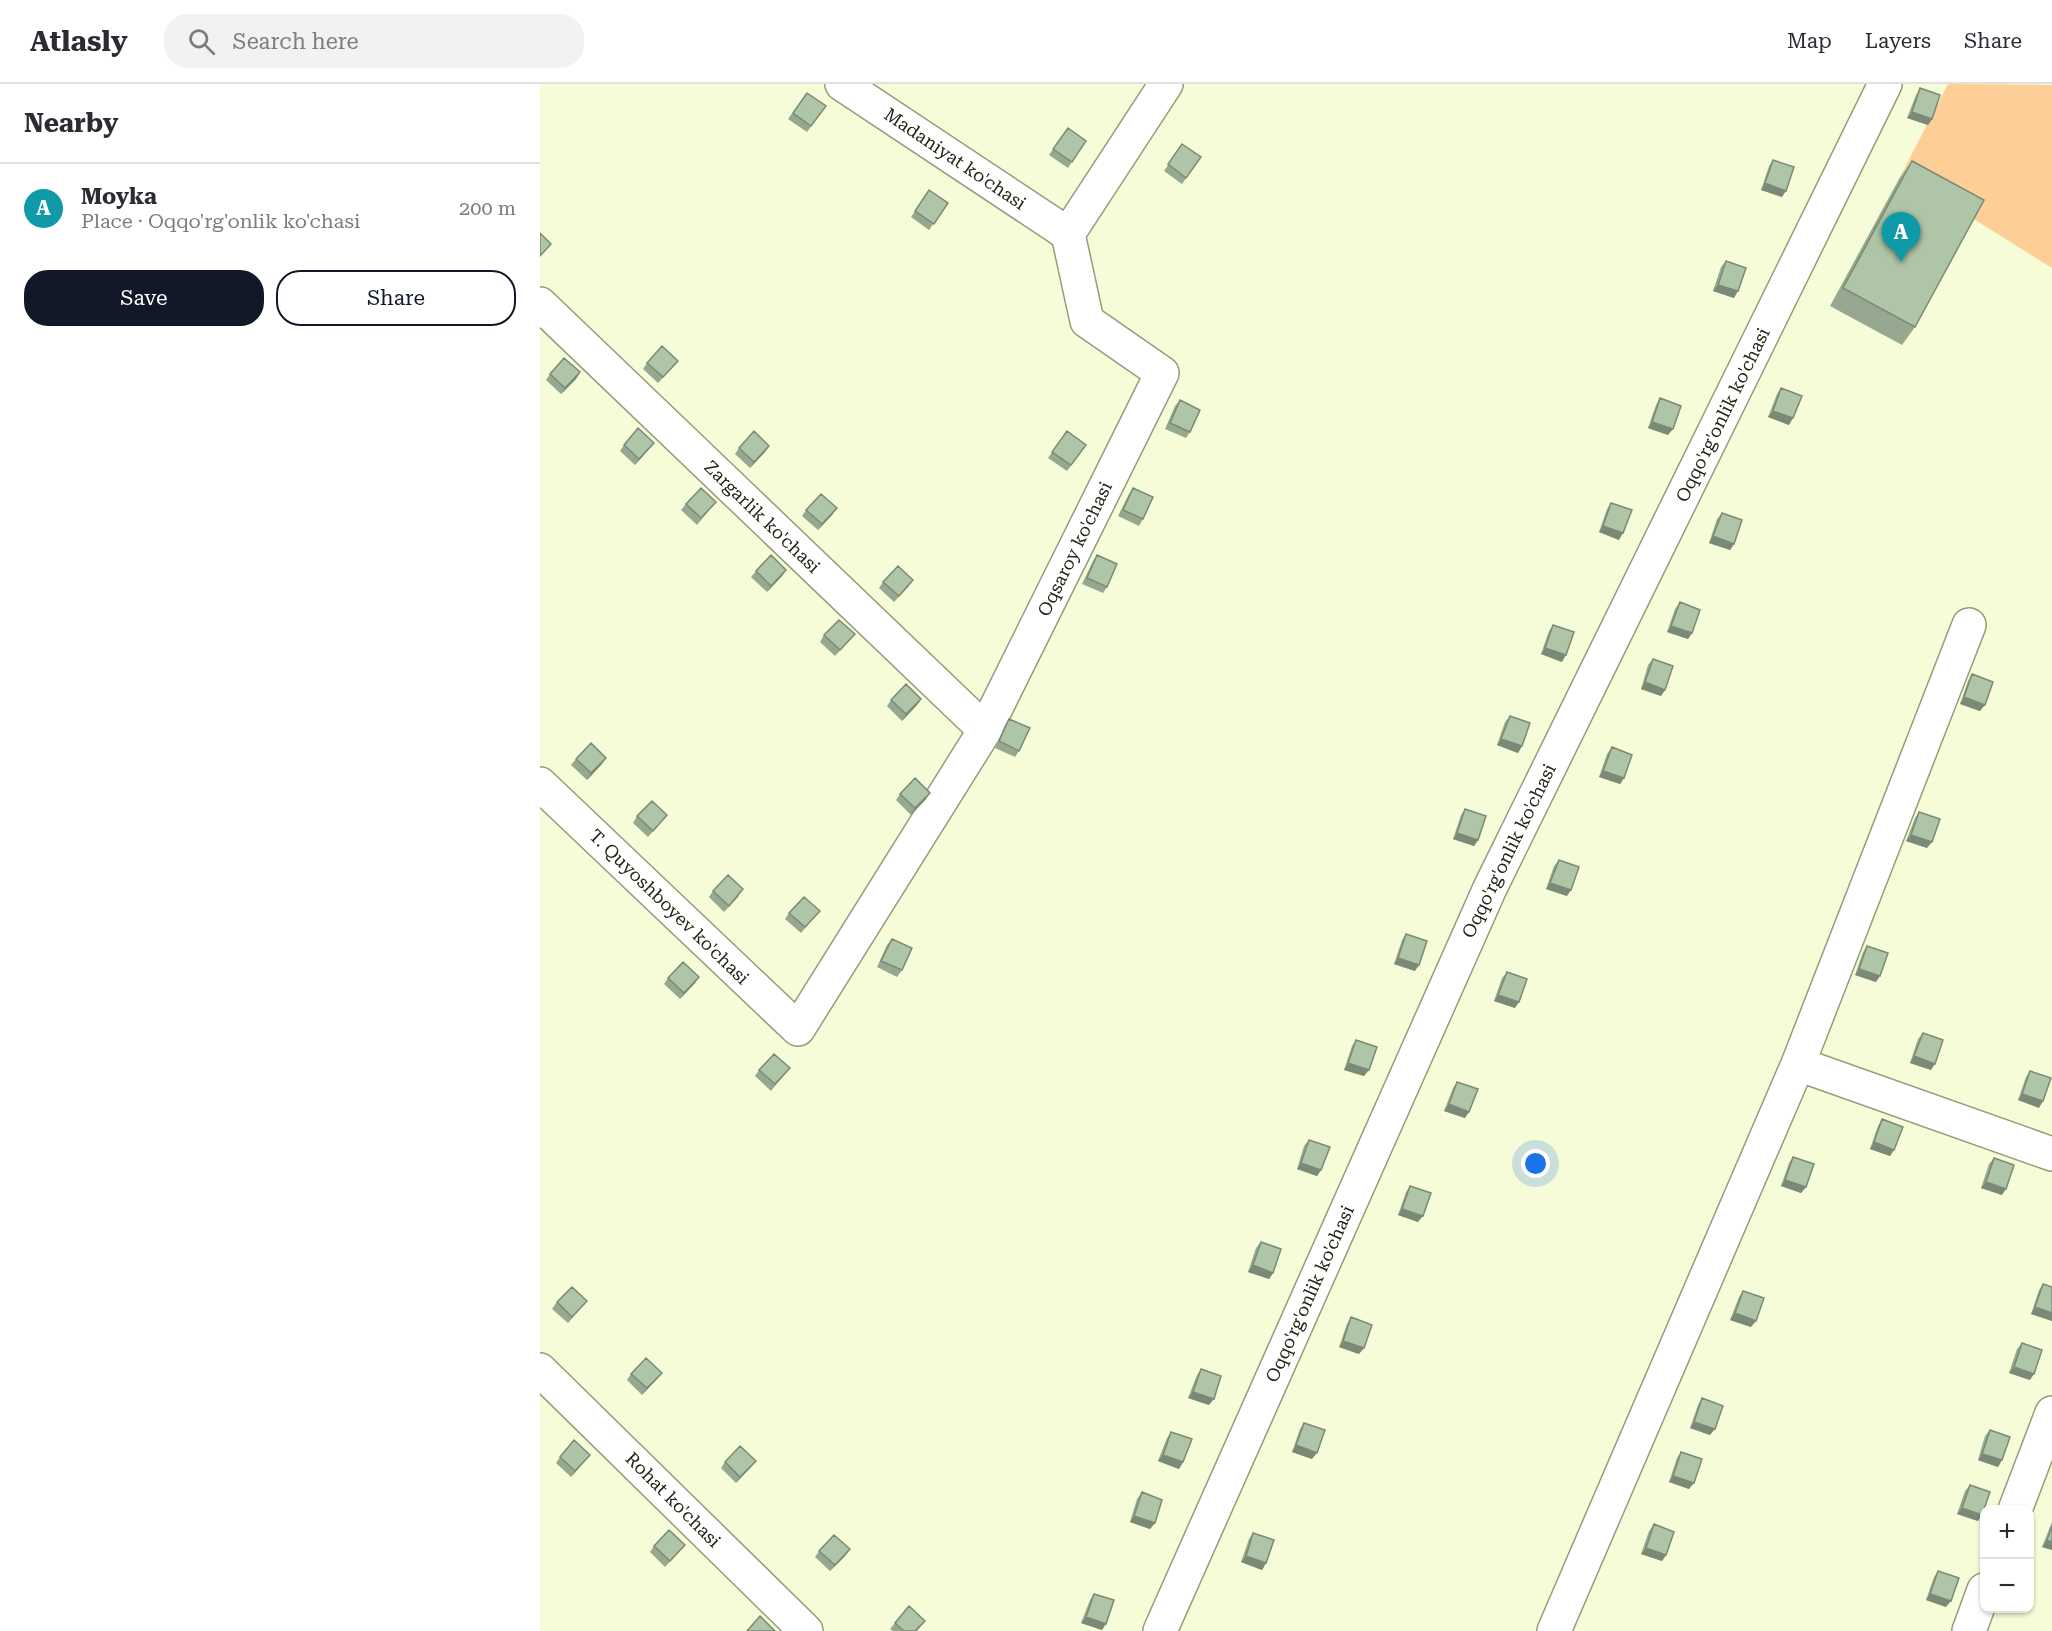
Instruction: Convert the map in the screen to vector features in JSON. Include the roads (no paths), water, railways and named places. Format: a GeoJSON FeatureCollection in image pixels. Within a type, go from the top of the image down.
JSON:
{"type":"FeatureCollection","features":[{"type":"Feature","properties":{"kind":"street","name":"Madaniyat ko'chasi"},"geometry":{"type":"LineString","coordinates":[[842,84],[1068,234]]}},
{"type":"Feature","properties":{"kind":"street"},"geometry":{"type":"LineString","coordinates":[[1068,234],[1166,84]]}},
{"type":"Feature","properties":{"kind":"street","name":"Oqqo'rg'onlik ko'chasi"},"geometry":{"type":"LineString","coordinates":[[1160,1631],[1490,888],[1886,84]]}},
{"type":"Feature","properties":{"kind":"street","name":"Oqsaroy ko'chasi"},"geometry":{"type":"LineString","coordinates":[[798,1029],[985,730],[1162,373],[1087,321],[1068,234]]}},
{"type":"Feature","properties":{"kind":"street","name":"Zargarlik ko'chasi"},"geometry":{"type":"LineString","coordinates":[[540,304],[985,730]]}},
{"type":"Feature","properties":{"kind":"street"},"geometry":{"type":"LineString","coordinates":[[1554,1631],[1798,1064],[1969,625]]}},
{"type":"Feature","properties":{"kind":"street","name":"T. Quyoshboyev ko'chasi"},"geometry":{"type":"LineString","coordinates":[[540,784],[798,1029]]}},
{"type":"Feature","properties":{"kind":"street"},"geometry":{"type":"LineString","coordinates":[[1798,1064],[2052,1154]]}},
{"type":"Feature","properties":{"kind":"street","name":"Rohat ko'chasi"},"geometry":{"type":"LineString","coordinates":[[540,1370],[806,1631]]}},
{"type":"Feature","properties":{"kind":"street"},"geometry":{"type":"LineString","coordinates":[[2017,1505],[2052,1413]]}},
{"type":"Feature","properties":{"kind":"street"},"geometry":{"type":"LineString","coordinates":[[1969,1631],[1980,1601]]}},
{"type":"Feature","properties":{"kind":"place","name":"Moyka"},"geometry":{"type":"Point","coordinates":[1901,262]}}]}
